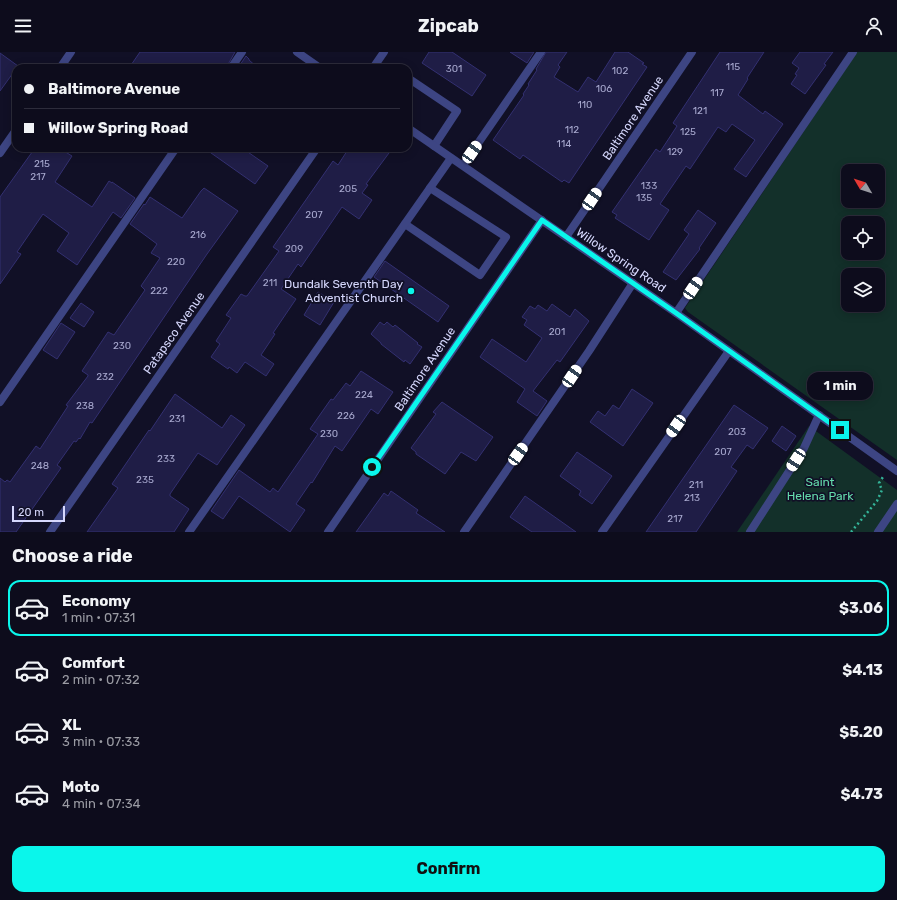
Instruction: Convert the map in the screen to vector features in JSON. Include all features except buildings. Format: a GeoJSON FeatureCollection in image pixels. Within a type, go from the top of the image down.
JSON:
{"type":"FeatureCollection","features":[{"type":"Feature","properties":{"kind":"street"},"geometry":{"type":"LineString","coordinates":[[63,64],[71,52]]}},
{"type":"Feature","properties":{"kind":"street"},"geometry":{"type":"LineString","coordinates":[[234,64],[242,52]]}},
{"type":"Feature","properties":{"kind":"street"},"geometry":{"type":"LineString","coordinates":[[297,52],[314,64]]}},
{"type":"Feature","properties":{"kind":"street"},"geometry":{"type":"LineString","coordinates":[[376,64],[384,52]]}},
{"type":"Feature","properties":{"kind":"street"},"geometry":{"type":"LineString","coordinates":[[462,165],[541,52]]}},
{"type":"Feature","properties":{"kind":"street","name":"Baltimore Avenue"},"geometry":{"type":"LineString","coordinates":[[566,237],[692,52]]}},
{"type":"Feature","properties":{"kind":"street"},"geometry":{"type":"LineString","coordinates":[[676,313],[853,52]]}},
{"type":"Feature","properties":{"kind":"street"},"geometry":{"type":"LineString","coordinates":[[412,81],[457,111],[434,146]]}},
{"type":"Feature","properties":{"kind":"street","name":"Willow Spring Road"},"geometry":{"type":"LineString","coordinates":[[412,131],[676,313],[894,468]]}},
{"type":"Feature","properties":{"kind":"street"},"geometry":{"type":"LineString","coordinates":[[0,153],[12,136]]}},
{"type":"Feature","properties":{"kind":"street"},"geometry":{"type":"LineString","coordinates":[[0,402],[173,152]]}},
{"type":"Feature","properties":{"kind":"street","name":"Patapsco Avenue"},"geometry":{"type":"LineString","coordinates":[[50,532],[314,152]]}},
{"type":"Feature","properties":{"kind":"street"},"geometry":{"type":"LineString","coordinates":[[189,532],[451,158]]}},
{"type":"Feature","properties":{"kind":"street"},"geometry":{"type":"LineString","coordinates":[[404,224],[480,275],[506,236],[430,188]]}},
{"type":"Feature","properties":{"kind":"street","name":"Baltimore Avenue"},"geometry":{"type":"LineString","coordinates":[[328,532],[542,220]]}},
{"type":"Feature","properties":{"kind":"street"},"geometry":{"type":"LineString","coordinates":[[464,532],[590,350],[633,283]]}},
{"type":"Feature","properties":{"kind":"street"},"geometry":{"type":"LineString","coordinates":[[602,532],[729,351]]}},
{"type":"Feature","properties":{"kind":"street"},"geometry":{"type":"LineString","coordinates":[[750,532],[804,448],[819,415]]}},
{"type":"Feature","properties":{"kind":"street"},"geometry":{"type":"LineString","coordinates":[[878,532],[897,504]]}},
{"type":"Feature","properties":{"kind":"path"},"geometry":{"type":"LineString","coordinates":[[851,532],[877,501],[882,490],[880,483],[894,468]]}},
{"type":"Feature","properties":{"kind":"green space"},"geometry":{"type":"Polygon","coordinates":[[[857,52],[897,52],[897,460],[688,312],[685,308],[857,52]]]}},
{"type":"Feature","properties":{"kind":"green space","name":"Saint Helena Park"},"geometry":{"type":"Polygon","coordinates":[[[809,426],[897,490],[897,532],[737,532],[809,426]]]}},
{"type":"Feature","properties":{"kind":"place","name":"Dundalk Seventh Day Adventist Church"},"geometry":{"type":"Point","coordinates":[411,291]}},
{"type":"Feature","properties":{"kind":"route"},"geometry":{"type":"LineString","coordinates":[[372,467],[542,220],[840,430]]}}]}
